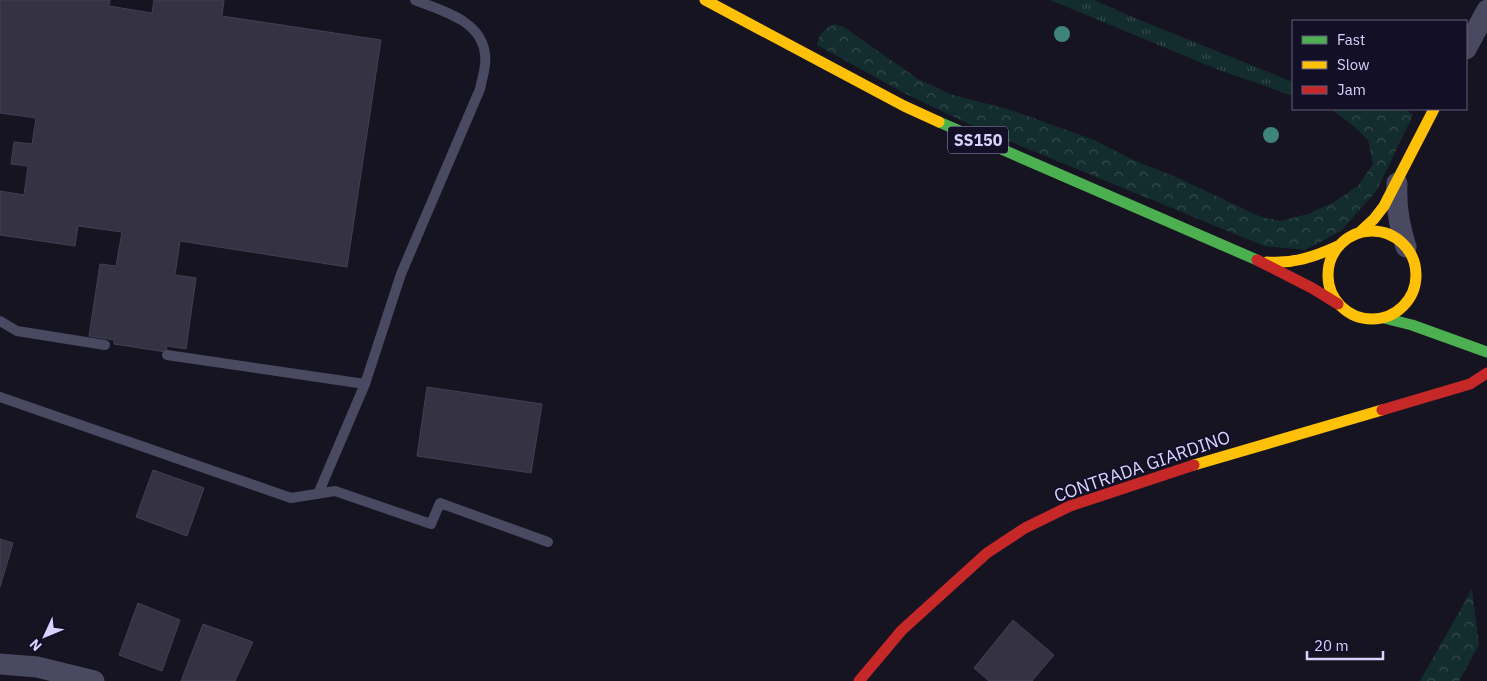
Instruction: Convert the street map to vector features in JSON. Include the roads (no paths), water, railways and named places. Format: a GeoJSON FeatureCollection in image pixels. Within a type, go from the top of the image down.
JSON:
{"type":"FeatureCollection","features":[{"type":"Feature","properties":{"kind":"main road","name":"SS150"},"geometry":{"type":"LineString","coordinates":[[705,0],[847,76],[931,118],[1260,261],[1338,304]]}},
{"type":"Feature","properties":{"kind":"main road"},"geometry":{"type":"LineString","coordinates":[[1360,232],[1384,206],[1433,110]]}},
{"type":"Feature","properties":{"kind":"main road"},"geometry":{"type":"LineString","coordinates":[[1360,232],[1385,233],[1397,238],[1406,247],[1414,260],[1415,288],[1410,299],[1394,314],[1384,318],[1371,320],[1347,313],[1331,293],[1327,281],[1331,256],[1348,237],[1360,232]]}},
{"type":"Feature","properties":{"kind":"main road","name":"SS150"},"geometry":{"type":"LineString","coordinates":[[1260,261],[1292,264],[1338,246]]}},
{"type":"Feature","properties":{"kind":"main road"},"geometry":{"type":"LineString","coordinates":[[1415,288],[1419,300]]}},
{"type":"Feature","properties":{"kind":"main road"},"geometry":{"type":"LineString","coordinates":[[1384,318],[1412,325],[1487,352]]}},
{"type":"Feature","properties":{"kind":"main road"},"geometry":{"type":"LineString","coordinates":[[1433,323],[1447,338]]}},
{"type":"Feature","properties":{"kind":"main road","name":"CONTRADA GIARDINO"},"geometry":{"type":"LineString","coordinates":[[859,681],[902,630],[987,553],[1025,528],[1070,506],[1164,474],[1470,384],[1487,373]]}},
{"type":"Feature","properties":{"kind":"street"},"geometry":{"type":"LineString","coordinates":[[1467,47],[1487,10]]}},
{"type":"Feature","properties":{"kind":"street"},"geometry":{"type":"LineString","coordinates":[[1396,183],[1396,209],[1406,247]]}},
{"type":"Feature","properties":{"kind":"street"},"geometry":{"type":"LineString","coordinates":[[0,664],[37,667],[94,681]]}},
{"type":"Feature","properties":{"kind":"lane"},"geometry":{"type":"LineString","coordinates":[[318,494],[365,384],[401,274],[480,89],[484,72],[485,55],[481,39],[473,28],[457,18],[415,0]]}},
{"type":"Feature","properties":{"kind":"lane"},"geometry":{"type":"LineString","coordinates":[[0,321],[17,331],[105,346]]}},
{"type":"Feature","properties":{"kind":"lane"},"geometry":{"type":"LineString","coordinates":[[167,355],[365,384]]}},
{"type":"Feature","properties":{"kind":"lane"},"geometry":{"type":"LineString","coordinates":[[0,397],[291,498],[335,491],[431,524],[440,503],[548,542]]}}]}
